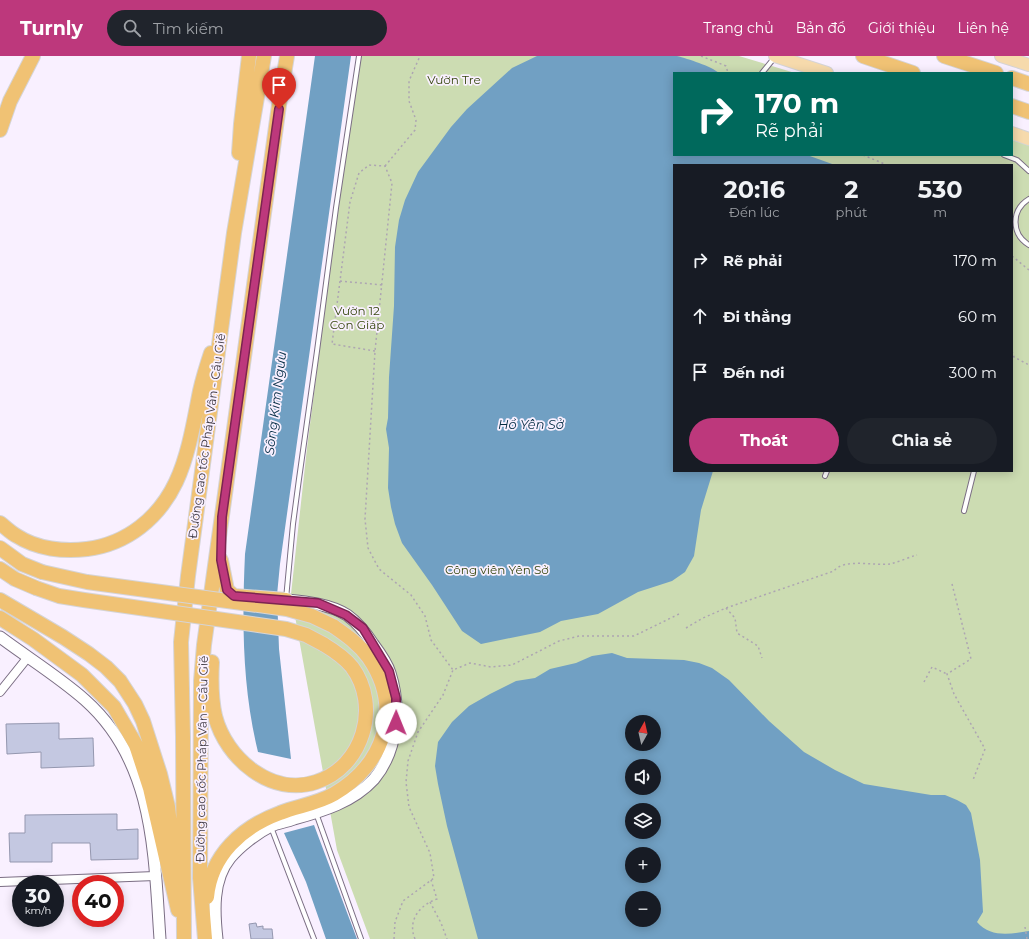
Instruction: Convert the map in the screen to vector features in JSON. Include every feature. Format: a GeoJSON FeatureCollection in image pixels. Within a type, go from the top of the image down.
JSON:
{"type":"FeatureCollection","features":[{"type":"Feature","properties":{"kind":"highway"},"geometry":{"type":"LineString","coordinates":[[0,130],[10,100],[33,56]]}},
{"type":"Feature","properties":{"kind":"highway"},"geometry":{"type":"LineString","coordinates":[[234,233],[241,124],[249,56]]}},
{"type":"Feature","properties":{"kind":"highway","name":"Đường cao tốc Pháp Vân - Cầu Giẽ"},"geometry":{"type":"LineString","coordinates":[[184,939],[181,642],[188,576],[234,233],[264,56]]}},
{"type":"Feature","properties":{"kind":"highway","name":"Đường cao tốc Pháp Vân - Cầu Giẽ"},"geometry":{"type":"LineString","coordinates":[[209,937],[200,878],[201,681],[204,645],[287,56]]}},
{"type":"Feature","properties":{"kind":"highway"},"geometry":{"type":"LineString","coordinates":[[863,56],[910,72]]}},
{"type":"Feature","properties":{"kind":"highway"},"geometry":{"type":"LineString","coordinates":[[944,56],[993,72]]}},
{"type":"Feature","properties":{"kind":"highway"},"geometry":{"type":"LineString","coordinates":[[1013,78],[1029,84]]}},
{"type":"Feature","properties":{"kind":"highway"},"geometry":{"type":"LineString","coordinates":[[1013,106],[1029,112]]}},
{"type":"Feature","properties":{"kind":"highway"},"geometry":{"type":"LineString","coordinates":[[0,523],[17,536],[36,545],[58,550],[76,551],[96,548],[123,539],[153,517],[175,482],[182,465],[225,300]]}},
{"type":"Feature","properties":{"kind":"highway"},"geometry":{"type":"LineString","coordinates":[[0,569],[15,579],[59,596],[84,600],[286,629],[323,644],[338,654],[351,666],[359,680],[365,698],[366,714],[364,732],[357,749],[348,761],[326,778],[315,782],[297,785],[278,783],[263,777],[238,757],[226,740],[216,717],[211,689],[211,674],[214,631],[221,581],[222,517]]}},
{"type":"Feature","properties":{"kind":"highway"},"geometry":{"type":"LineString","coordinates":[[0,548],[22,564],[42,572],[87,582],[287,609],[312,616],[333,626],[353,640],[368,656],[378,673],[385,694],[387,715],[383,736],[375,756],[363,771],[334,794],[265,819],[254,825],[231,844],[222,854],[210,879],[208,892],[209,937]]}},
{"type":"Feature","properties":{"kind":"highway"},"geometry":{"type":"LineString","coordinates":[[221,560],[227,590],[234,596],[282,600]]}},
{"type":"Feature","properties":{"kind":"highway"},"geometry":{"type":"LineString","coordinates":[[0,600],[63,637],[106,667],[120,681],[135,704],[143,721],[160,774],[168,807],[184,939]]}},
{"type":"Feature","properties":{"kind":"highway"},"geometry":{"type":"LineString","coordinates":[[0,618],[33,639],[82,675],[114,707],[136,745],[150,788],[163,840],[184,939]]}},
{"type":"Feature","properties":{"kind":"main road"},"geometry":{"type":"LineString","coordinates":[[775,56],[824,72]]}},
{"type":"Feature","properties":{"kind":"main road"},"geometry":{"type":"LineString","coordinates":[[1000,56],[1029,65]]}},
{"type":"Feature","properties":{"kind":"main road"},"geometry":{"type":"LineString","coordinates":[[1013,133],[1029,139]]}},
{"type":"Feature","properties":{"kind":"street"},"geometry":{"type":"LineString","coordinates":[[209,937],[216,891],[221,875],[230,858],[254,836],[271,826],[316,813],[342,803],[360,792],[374,778],[383,764],[392,744],[396,723],[396,698],[389,671],[363,628],[346,615],[318,603],[282,600]]}},
{"type":"Feature","properties":{"kind":"street"},"geometry":{"type":"LineString","coordinates":[[0,637],[86,700],[111,727],[125,750],[142,792],[150,824],[160,939]]}},
{"type":"Feature","properties":{"kind":"street"},"geometry":{"type":"LineString","coordinates":[[0,692],[28,657]]}},
{"type":"Feature","properties":{"kind":"street"},"geometry":{"type":"LineString","coordinates":[[0,882],[155,876]]}},
{"type":"Feature","properties":{"kind":"lane"},"geometry":{"type":"LineString","coordinates":[[282,600],[336,208],[359,56]]}},
{"type":"Feature","properties":{"kind":"lane"},"geometry":{"type":"LineString","coordinates":[[763,72],[775,56]]}},
{"type":"Feature","properties":{"kind":"lane"},"geometry":{"type":"LineString","coordinates":[[1007,156],[1017,160],[1029,171]]}},
{"type":"Feature","properties":{"kind":"lane"},"geometry":{"type":"LineString","coordinates":[[1029,199],[1019,208],[1015,224],[1021,239],[1029,245]]}},
{"type":"Feature","properties":{"kind":"lane"},"geometry":{"type":"LineString","coordinates":[[825,476],[827,472]]}},
{"type":"Feature","properties":{"kind":"lane"},"geometry":{"type":"LineString","coordinates":[[964,511],[974,472]]}},
{"type":"Feature","properties":{"kind":"lane"},"geometry":{"type":"LineString","coordinates":[[316,813],[361,939]]}},
{"type":"Feature","properties":{"kind":"lane"},"geometry":{"type":"LineString","coordinates":[[271,826],[314,939]]}},
{"type":"Feature","properties":{"kind":"path"},"geometry":{"type":"LineString","coordinates":[[385,166],[415,130],[416,120],[409,101],[409,81],[420,56]]}},
{"type":"Feature","properties":{"kind":"path"},"geometry":{"type":"LineString","coordinates":[[701,56],[726,66],[728,72]]}},
{"type":"Feature","properties":{"kind":"path"},"geometry":{"type":"LineString","coordinates":[[865,156],[885,164]]}},
{"type":"Feature","properties":{"kind":"path"},"geometry":{"type":"LineString","coordinates":[[375,351],[332,344],[350,202],[359,173],[369,165],[385,166]]}},
{"type":"Feature","properties":{"kind":"path"},"geometry":{"type":"LineString","coordinates":[[385,166],[392,183],[375,351],[365,519],[368,548],[379,569],[411,595],[425,616],[431,640],[454,670]]}},
{"type":"Feature","properties":{"kind":"path"},"geometry":{"type":"LineString","coordinates":[[1013,257],[1029,270]]}},
{"type":"Feature","properties":{"kind":"path"},"geometry":{"type":"LineString","coordinates":[[340,281],[382,286]]}},
{"type":"Feature","properties":{"kind":"path"},"geometry":{"type":"LineString","coordinates":[[1013,354],[1014,357],[1029,365]]}},
{"type":"Feature","properties":{"kind":"path"},"geometry":{"type":"LineString","coordinates":[[686,628],[703,618],[726,608],[834,572],[836,568],[853,563],[891,564],[917,555]]}},
{"type":"Feature","properties":{"kind":"path"},"geometry":{"type":"LineString","coordinates":[[947,674],[971,659],[952,584]]}},
{"type":"Feature","properties":{"kind":"path"},"geometry":{"type":"LineString","coordinates":[[726,608],[735,618],[737,633],[758,646],[762,658]]}},
{"type":"Feature","properties":{"kind":"path"},"geometry":{"type":"LineString","coordinates":[[394,939],[395,922],[403,901],[434,878],[430,853],[409,807],[406,782],[408,761],[418,732],[443,695],[454,670],[470,663],[491,667],[512,664],[559,641],[579,636],[634,636],[680,614]]}},
{"type":"Feature","properties":{"kind":"path"},"geometry":{"type":"LineString","coordinates":[[924,682],[932,668],[947,674],[954,694],[984,749],[973,780]]}},
{"type":"Feature","properties":{"kind":"path"},"geometry":{"type":"LineString","coordinates":[[415,939],[413,925],[416,916],[421,907],[437,899],[430,880]]}},
{"type":"Feature","properties":{"kind":"path"},"geometry":{"type":"LineString","coordinates":[[430,902],[441,923],[447,939]]}},
{"type":"Feature","properties":{"kind":"path"},"geometry":{"type":"LineString","coordinates":[[1025,926],[1027,939]]}},
{"type":"Feature","properties":{"kind":"green space","name":"Công viên Yên Sở"},"geometry":{"type":"Polygon","coordinates":[[[357,56],[739,56],[792,72],[673,72],[673,156],[1013,156],[1013,140],[1029,145],[1029,939],[370,939],[337,850],[291,594],[307,448],[357,56]]]}},
{"type":"Feature","properties":{"kind":"water","name":"Sông Kim Ngưu"},"geometry":{"type":"Polygon","coordinates":[[[315,56],[351,56],[280,564],[277,595],[279,649],[291,759],[258,752],[249,703],[244,654],[244,579],[245,554],[315,56]]]}},
{"type":"Feature","properties":{"kind":"water","name":"Hồ Yên Sở"},"geometry":{"type":"Polygon","coordinates":[[[537,56],[677,56],[699,63],[718,72],[673,72],[673,156],[810,156],[832,164],[673,164],[673,472],[713,472],[701,510],[694,556],[685,572],[672,581],[638,592],[598,614],[561,621],[540,632],[481,644],[462,631],[402,543],[391,507],[388,488],[389,448],[386,429],[388,418],[394,306],[395,247],[399,220],[405,200],[418,172],[451,127],[467,109],[512,68],[537,56]]]}},
{"type":"Feature","properties":{"kind":"water"},"geometry":{"type":"Polygon","coordinates":[[[612,653],[627,658],[684,660],[699,663],[712,668],[729,680],[769,721],[804,752],[835,770],[864,784],[931,795],[945,795],[966,805],[971,813],[980,860],[983,912],[977,922],[988,931],[995,933],[1008,934],[1029,931],[1029,939],[478,939],[447,826],[438,784],[435,766],[438,742],[452,722],[469,706],[516,681],[535,678],[550,669],[576,663],[592,656],[612,653]]]}},
{"type":"Feature","properties":{"kind":"water"},"geometry":{"type":"Polygon","coordinates":[[[314,825],[357,939],[326,939],[306,882],[284,833],[314,825]]]}},
{"type":"Feature","properties":{"kind":"building"},"geometry":{"type":"Polygon","coordinates":[[[59,723],[59,739],[93,738],[94,766],[41,768],[41,752],[7,754],[6,724],[59,723]]]}},
{"type":"Feature","properties":{"kind":"building"},"geometry":{"type":"Polygon","coordinates":[[[117,814],[117,830],[138,829],[138,859],[91,860],[90,843],[52,843],[52,862],[10,862],[9,833],[25,833],[25,815],[117,814]]]}},
{"type":"Feature","properties":{"kind":"building"},"geometry":{"type":"Polygon","coordinates":[[[256,923],[257,927],[263,926],[263,929],[272,929],[273,939],[251,939],[249,924],[256,923]]]}},
{"type":"Feature","properties":{"kind":"route"},"geometry":{"type":"LineString","coordinates":[[279,109],[222,517],[221,560],[227,590],[234,596],[318,603],[346,615],[363,628],[389,671],[396,698],[396,723]]}},
{"type":"Feature","properties":{"kind":"park label","name":"Vườn Tre"},"geometry":{"type":"Point","coordinates":[454,80]}},
{"type":"Feature","properties":{"kind":"park label","name":"Vườn 12 Con Giáp"},"geometry":{"type":"Point","coordinates":[357,318]}}]}
